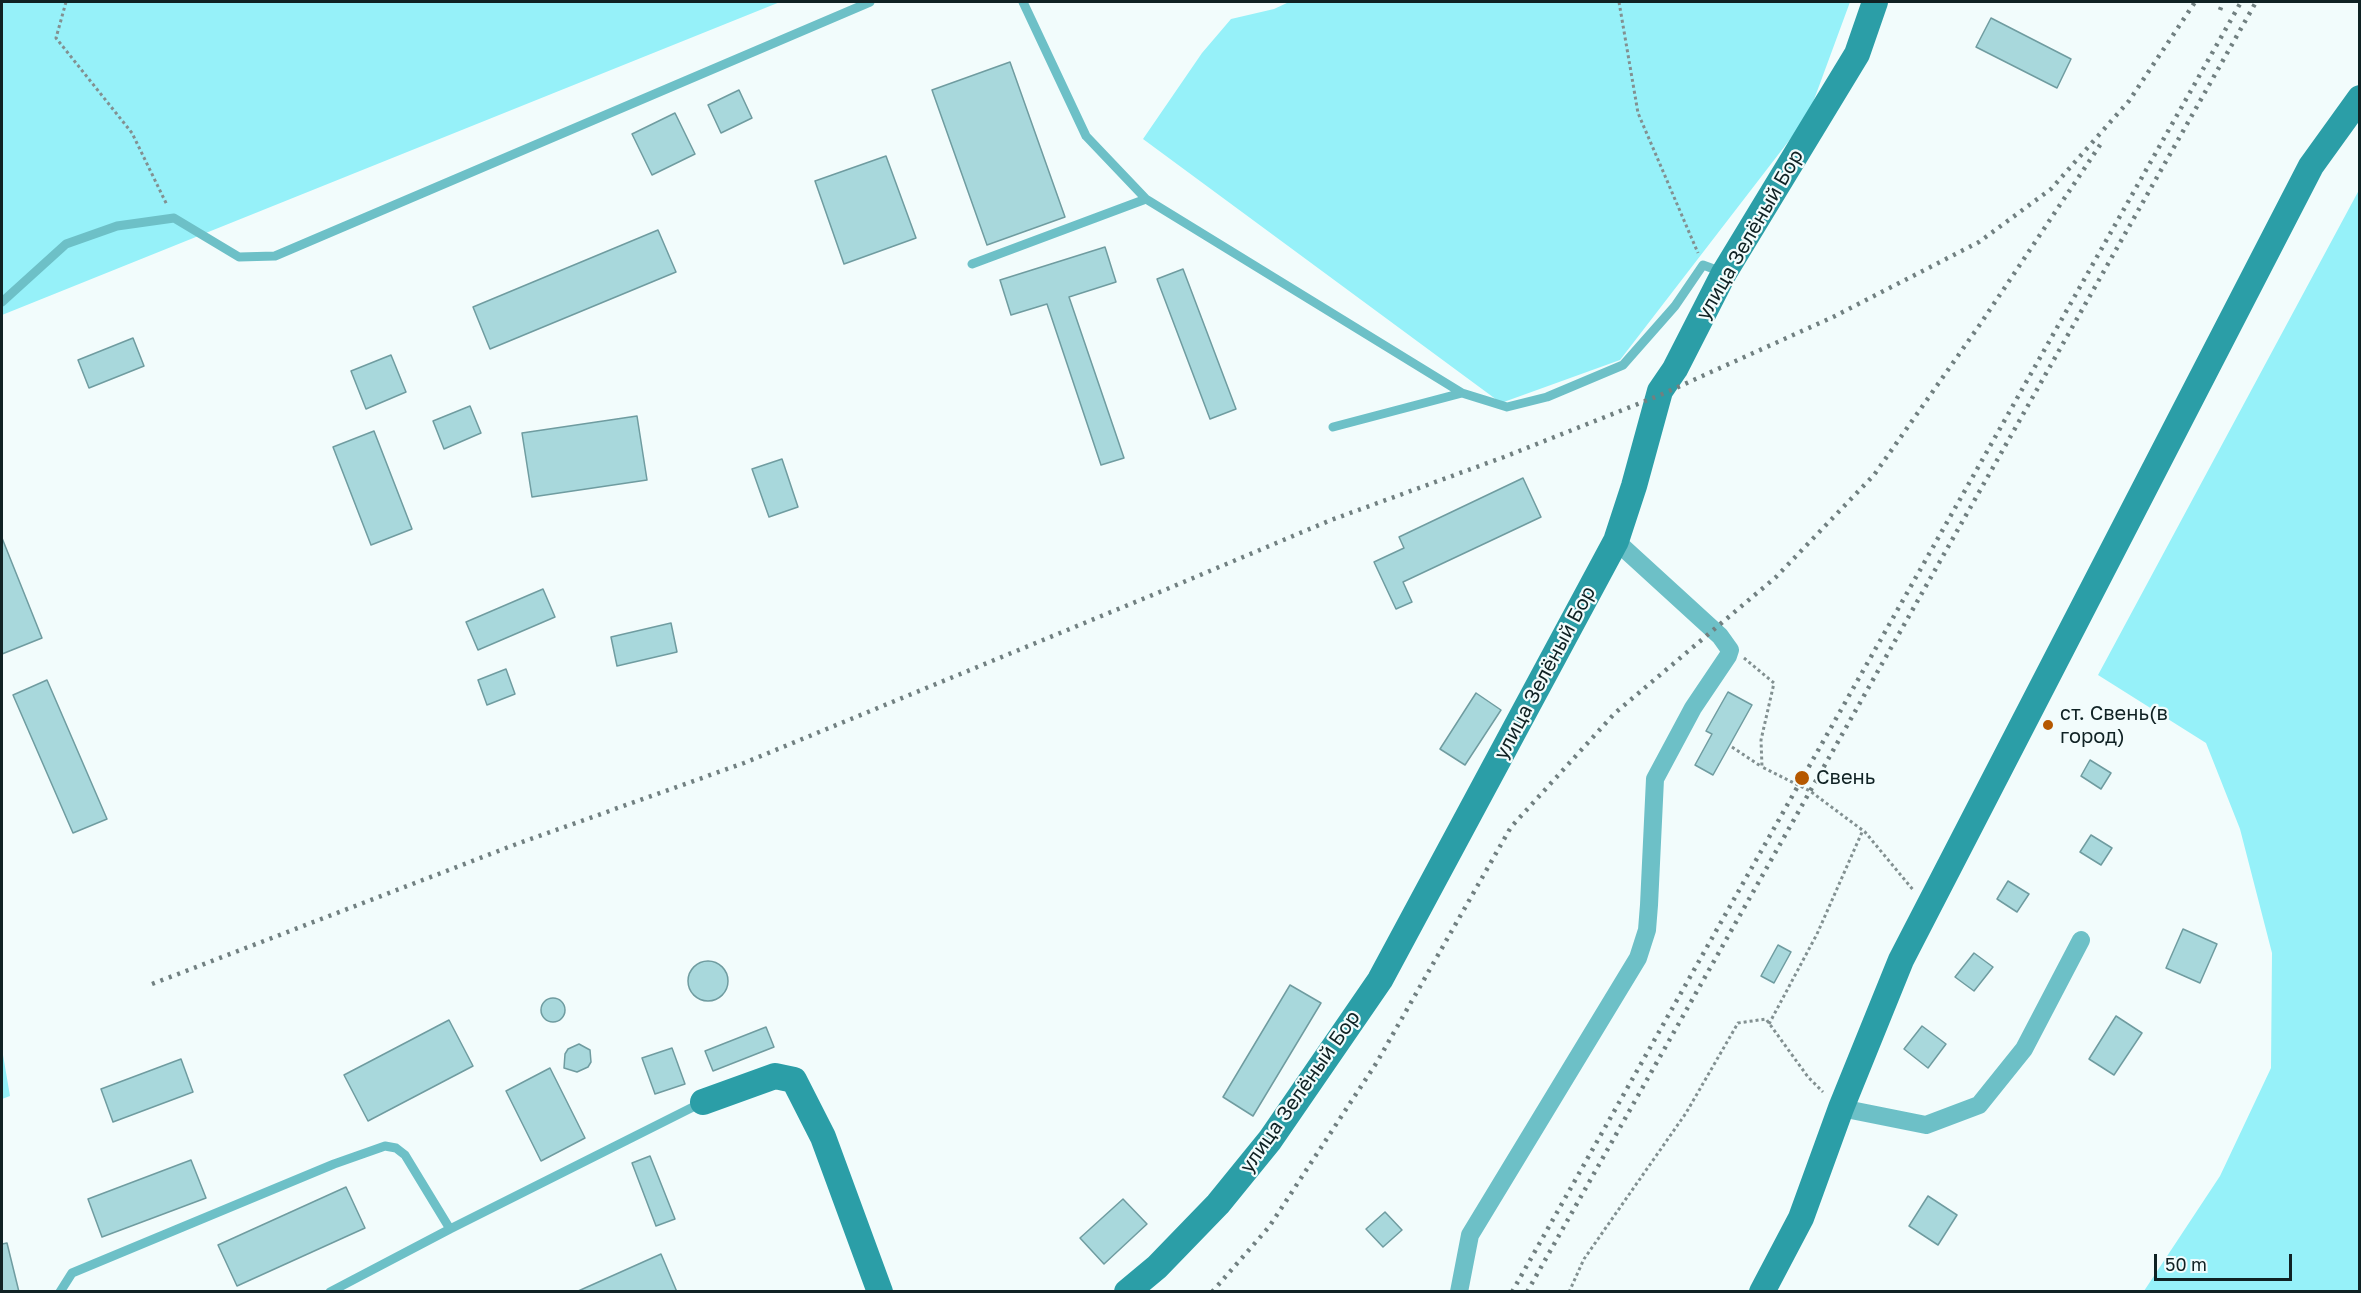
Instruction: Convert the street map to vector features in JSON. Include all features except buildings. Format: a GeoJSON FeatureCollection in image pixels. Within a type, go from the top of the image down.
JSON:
{"type":"FeatureCollection","features":[{"type":"Feature","properties":{"kind":"street","name":"улица Зелёный Бор"},"geometry":{"type":"LineString","coordinates":[[1127,1292],[1157,1267],[1233,1186],[1270,1140],[1380,980],[1616,541],[1634,486],[1658,396],[1675,369],[1714,269],[1857,54],[1875,2]]}},
{"type":"Feature","properties":{"kind":"street"},"geometry":{"type":"LineString","coordinates":[[1762,1292],[1801,1218],[1841,1108],[1901,960],[2311,166],[2353,111]]}},
{"type":"Feature","properties":{"kind":"street"},"geometry":{"type":"LineString","coordinates":[[1459,1292],[1470,1235],[1638,958],[1647,930],[1655,779],[1693,708],[1730,650],[1727,644],[1616,541]]}},
{"type":"Feature","properties":{"kind":"street"},"geometry":{"type":"LineString","coordinates":[[1841,1108],[1926,1125],[1978,1105],[2024,1049],[2081,939]]}},
{"type":"Feature","properties":{"kind":"street"},"geometry":{"type":"LineString","coordinates":[[703,1102],[775,1076],[794,1080],[823,1137],[880,1292]]}},
{"type":"Feature","properties":{"kind":"lane"},"geometry":{"type":"LineString","coordinates":[[2,302],[66,244],[117,226],[174,218],[239,257],[275,256],[870,2]]}},
{"type":"Feature","properties":{"kind":"lane"},"geometry":{"type":"LineString","coordinates":[[1023,2],[1086,136],[1146,199],[1462,393],[1507,407],[1547,397],[1623,364],[1676,306],[1714,269]]}},
{"type":"Feature","properties":{"kind":"lane"},"geometry":{"type":"LineString","coordinates":[[972,264],[1146,199]]}},
{"type":"Feature","properties":{"kind":"lane"},"geometry":{"type":"LineString","coordinates":[[1333,427],[1462,393]]}},
{"type":"Feature","properties":{"kind":"lane"},"geometry":{"type":"LineString","coordinates":[[330,1292],[703,1102]]}},
{"type":"Feature","properties":{"kind":"lane"},"geometry":{"type":"LineString","coordinates":[[60,1292],[72,1273],[334,1164],[385,1146],[396,1148],[405,1155],[450,1229]]}},
{"type":"Feature","properties":{"kind":"path"},"geometry":{"type":"LineString","coordinates":[[66,2],[56,38],[132,133],[174,218]]}},
{"type":"Feature","properties":{"kind":"path"},"geometry":{"type":"LineString","coordinates":[[1619,2],[1638,113],[1714,269]]}},
{"type":"Feature","properties":{"kind":"path"},"geometry":{"type":"LineString","coordinates":[[1727,644],[1774,683],[1761,740],[1762,767]]}},
{"type":"Feature","properties":{"kind":"path"},"geometry":{"type":"LineString","coordinates":[[1732,747],[1762,767],[1810,790],[1863,830],[1919,896]]}},
{"type":"Feature","properties":{"kind":"path"},"geometry":{"type":"LineString","coordinates":[[1769,1024],[1817,934],[1863,830]]}},
{"type":"Feature","properties":{"kind":"path"},"geometry":{"type":"LineString","coordinates":[[1569,1292],[1584,1259],[1686,1113],[1738,1023],[1766,1019],[1808,1077],[1841,1108]]}},
{"type":"Feature","properties":{"kind":"shaded area"},"geometry":{"type":"Polygon","coordinates":[[[2,2],[780,2],[2,315],[2,2]]]}},
{"type":"Feature","properties":{"kind":"shaded area"},"geometry":{"type":"Polygon","coordinates":[[[1289,2],[1850,2],[1808,116],[1620,360],[1501,403],[1143,139],[1202,53],[1231,19],[1274,9],[1289,2]]]}},
{"type":"Feature","properties":{"kind":"shaded area"},"geometry":{"type":"Polygon","coordinates":[[[2359,190],[2359,1291],[2144,1291],[2220,1176],[2271,1068],[2272,953],[2240,829],[2206,743],[2098,675],[2359,190]]]}},
{"type":"Feature","properties":{"kind":"shaded area"},"geometry":{"type":"Polygon","coordinates":[[[2,1049],[10,1096],[2,1099],[2,1049]]]}},
{"type":"Feature","properties":{"kind":"railway"},"geometry":{"type":"LineString","coordinates":[[152,984],[514,845],[744,763],[1331,520],[1504,457],[1658,396],[1833,317],[1979,242],[2051,189],[2129,101],[2195,2]]}},
{"type":"Feature","properties":{"kind":"railway"},"geometry":{"type":"LineString","coordinates":[[2220,10],[2223,2]]}},
{"type":"Feature","properties":{"kind":"railway"},"geometry":{"type":"LineString","coordinates":[[1512,1292],[2241,2]]}},
{"type":"Feature","properties":{"kind":"railway"},"geometry":{"type":"LineString","coordinates":[[1527,1292],[2256,2]]}},
{"type":"Feature","properties":{"kind":"railway"},"geometry":{"type":"LineString","coordinates":[[1212,1292],[1269,1227],[1377,1062],[1511,827],[1615,713],[1776,577],[1874,475],[1981,323],[2102,142]]}},
{"type":"Feature","properties":{"kind":"place","name":"ст. Свень(в город)"},"geometry":{"type":"Point","coordinates":[2048,725]}},
{"type":"Feature","properties":{"kind":"place","name":"Свень"},"geometry":{"type":"Point","coordinates":[1802,778]}}]}
